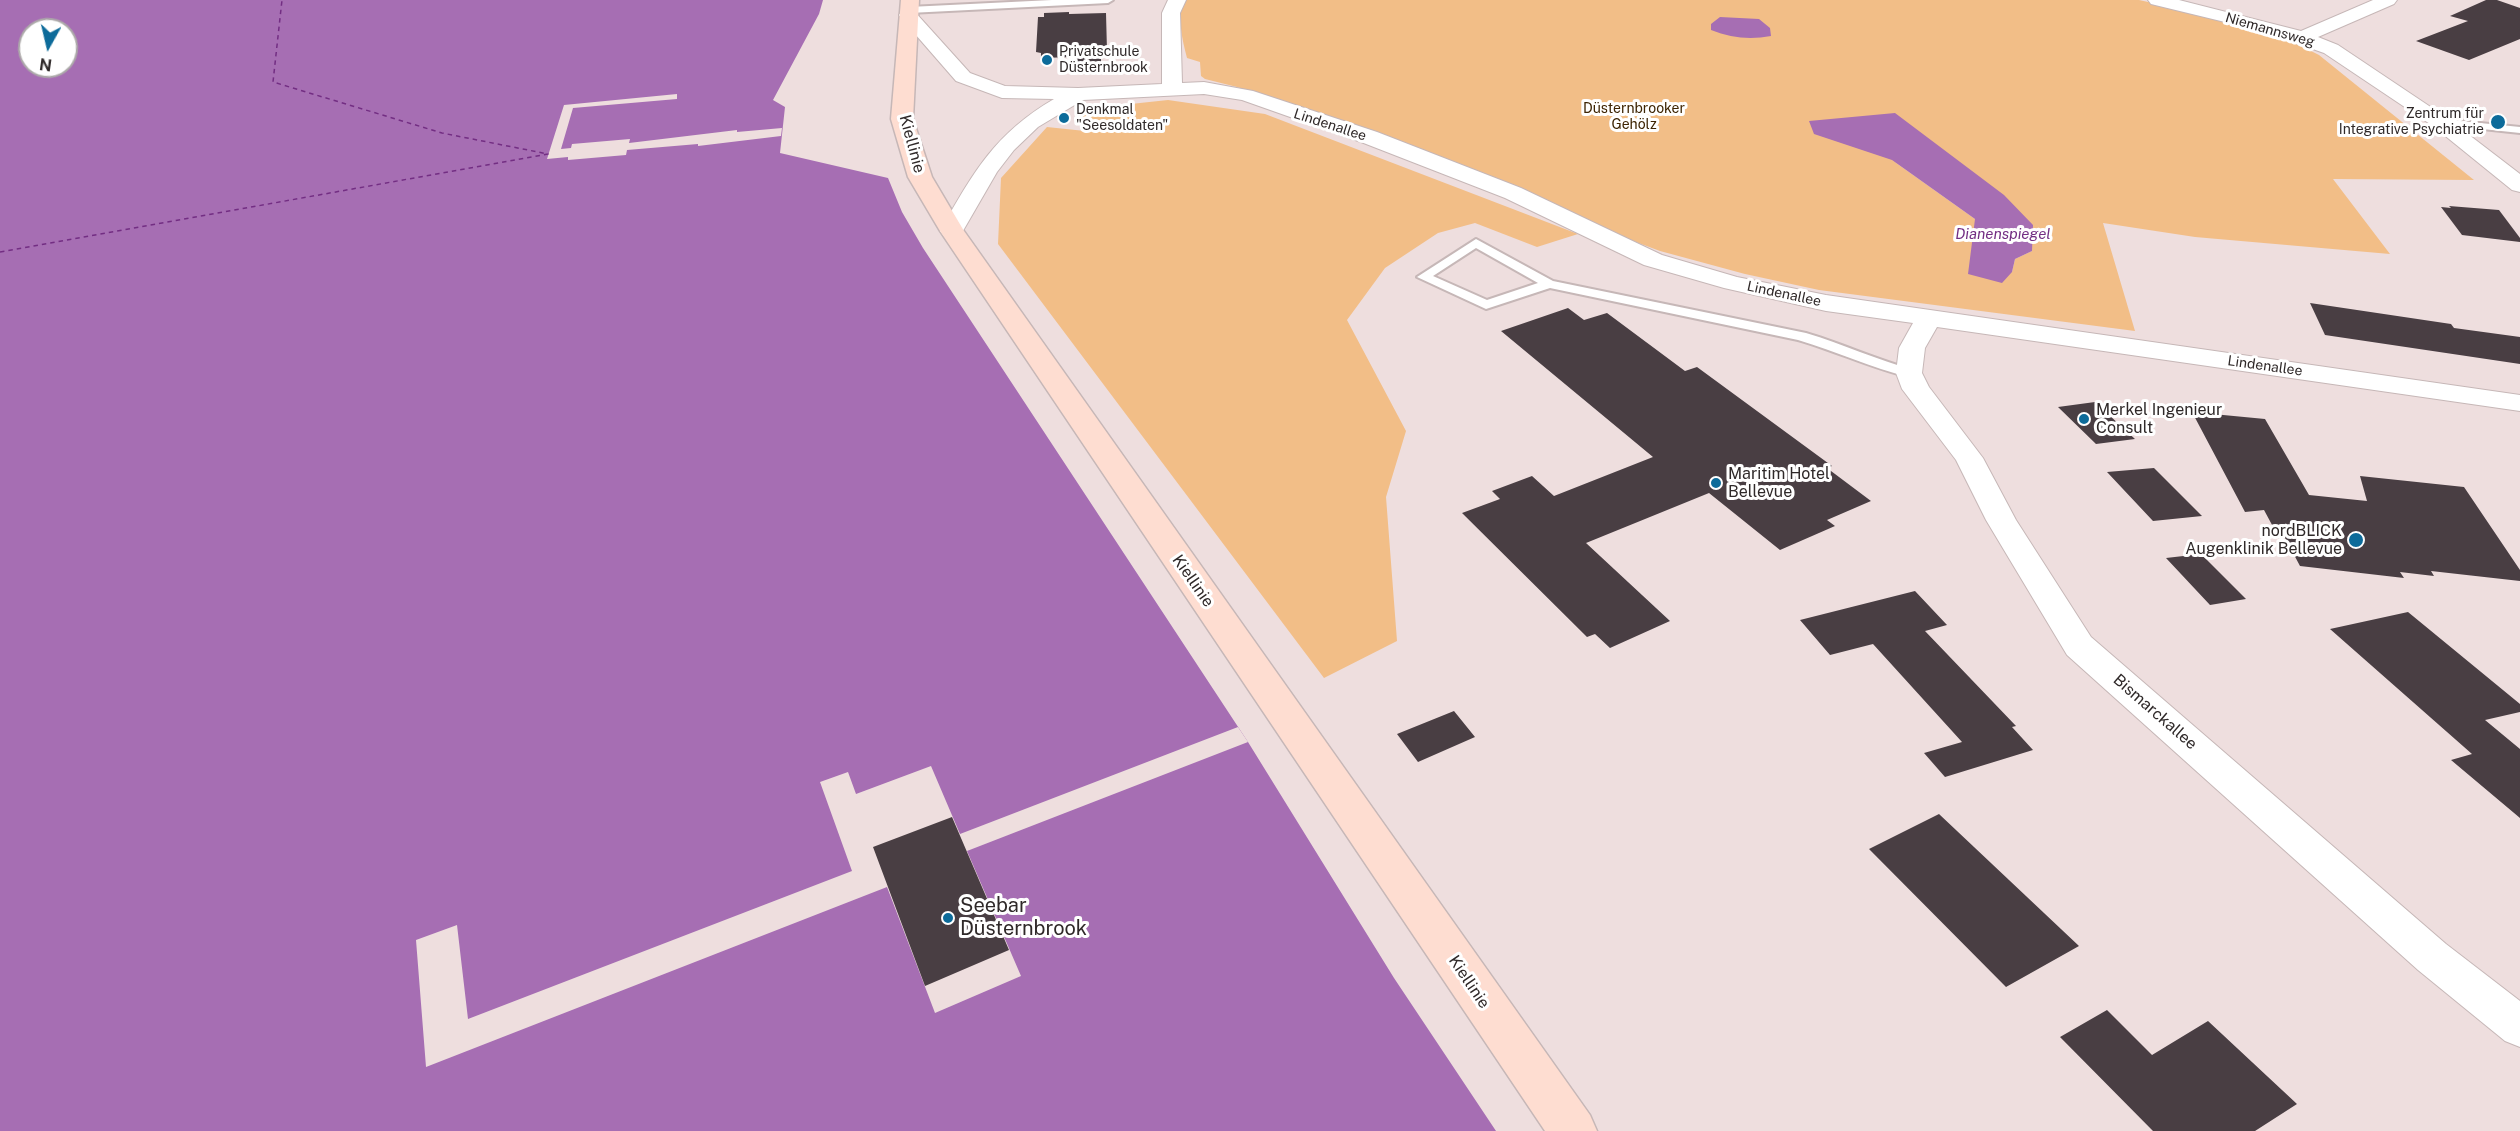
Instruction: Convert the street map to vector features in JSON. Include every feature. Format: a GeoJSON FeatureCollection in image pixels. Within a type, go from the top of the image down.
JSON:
{"type":"FeatureCollection","features":[{"type":"Feature","properties":{"kind":"street"},"geometry":{"type":"LineString","coordinates":[[1172,88],[1171,13],[1177,0]]}},
{"type":"Feature","properties":{"kind":"street","name":"Niemannsweg"},"geometry":{"type":"LineString","coordinates":[[2157,0],[2302,37],[2331,49],[2440,122],[2520,184]]}},
{"type":"Feature","properties":{"kind":"street"},"geometry":{"type":"LineString","coordinates":[[2302,37],[2388,0]]}},
{"type":"Feature","properties":{"kind":"street","name":"Lindenallee"},"geometry":{"type":"LineString","coordinates":[[909,8],[963,77],[1002,92],[1078,94],[1204,88],[1246,95],[1369,137],[1514,193],[1653,260],[1733,283],[1814,300],[2520,403]]}},
{"type":"Feature","properties":{"kind":"street","name":"Kiellinie"},"geometry":{"type":"LineString","coordinates":[[909,8],[902,119],[920,177],[952,231],[1573,1131]]}},
{"type":"Feature","properties":{"kind":"street","name":"Lindenallee"},"geometry":{"type":"LineString","coordinates":[[952,231],[983,176],[1003,149],[1030,123],[1078,94]]}},
{"type":"Feature","properties":{"kind":"street"},"geometry":{"type":"LineString","coordinates":[[1909,373],[1912,348],[1929,317]]}},
{"type":"Feature","properties":{"kind":"street","name":"Bismarckallee"},"geometry":{"type":"LineString","coordinates":[[1909,373],[1916,389],[1970,458],[2001,520],[2079,645],[2432,957],[2520,1027]]}},
{"type":"Feature","properties":{"kind":"lane"},"geometry":{"type":"LineString","coordinates":[[909,8],[1108,0]]}},
{"type":"Feature","properties":{"kind":"lane"},"geometry":{"type":"LineString","coordinates":[[2440,122],[2520,130]]}},
{"type":"Feature","properties":{"kind":"lane"},"geometry":{"type":"LineString","coordinates":[[1549,284],[1486,305],[1423,277],[1476,243],[1549,284],[1801,336],[1842,348],[1884,366],[1909,373]]}},
{"type":"Feature","properties":{"kind":"green space","name":"Düsternbrooker Gehölz"},"geometry":{"type":"Polygon","coordinates":[[[1184,0],[2139,0],[2254,29],[2319,55],[2474,180],[2333,179],[2390,254],[2195,237],[2103,223],[2135,331],[1819,290],[1745,274],[1660,251],[1598,228],[1421,149],[1237,87],[1205,79],[1201,76],[1200,62],[1187,58],[1181,29],[1184,0]],[[1892,160],[1975,219],[2012,272],[2015,259],[2032,251],[1892,160]]]}},
{"type":"Feature","properties":{"kind":"green space"},"geometry":{"type":"Polygon","coordinates":[[[1168,100],[1265,114],[1578,234],[1537,247],[1475,223],[1438,233],[1385,268],[1347,320],[1406,431],[1386,497],[1397,641],[1324,678],[998,244],[1001,178],[1047,127],[1085,131],[1094,123],[1077,113],[1084,109],[1168,100]]]}},
{"type":"Feature","properties":{"kind":"water"},"geometry":{"type":"Polygon","coordinates":[[[0,0],[823,0],[819,14],[773,100],[785,107],[780,153],[888,178],[902,212],[923,248],[1248,742],[1394,978],[1496,1131],[0,1131],[0,0]]]}},
{"type":"Feature","properties":{"kind":"water"},"geometry":{"type":"Polygon","coordinates":[[[1720,17],[1759,19],[1770,28],[1771,36],[1741,38],[1711,30],[1711,24],[1720,17]]]}},
{"type":"Feature","properties":{"kind":"water","name":"Dianenspiegel"},"geometry":{"type":"Polygon","coordinates":[[[1895,113],[2004,195],[2033,225],[2032,251],[2015,259],[2012,272],[2002,283],[1968,274],[1975,219],[1892,160],[1814,134],[1809,121],[1895,113]]]}},
{"type":"Feature","properties":{"kind":"pier"},"geometry":{"type":"Polygon","coordinates":[[[677,94],[677,99],[573,108],[561,149],[571,148],[572,144],[630,139],[629,143],[737,130],[737,132],[782,128],[781,136],[698,146],[698,144],[627,150],[626,155],[568,160],[568,157],[547,159],[564,105],[677,94]]]}},
{"type":"Feature","properties":{"kind":"pier"},"geometry":{"type":"Polygon","coordinates":[[[1238,727],[1248,742],[967,851],[1021,976],[935,1013],[887,887],[426,1067],[416,940],[457,925],[468,1019],[852,871],[820,782],[848,772],[856,794],[931,766],[960,834],[1238,727]]]}},
{"type":"Feature","properties":{"kind":"building"},"geometry":{"type":"Polygon","coordinates":[[[2486,0],[2497,0],[2520,8],[2520,39],[2469,60],[2416,41],[2468,21],[2450,16],[2486,0]]]}},
{"type":"Feature","properties":{"kind":"building"},"geometry":{"type":"Polygon","coordinates":[[[1069,12],[1069,14],[1106,13],[1107,51],[1101,52],[1101,65],[1074,66],[1074,57],[1041,58],[1041,53],[1036,52],[1038,17],[1044,17],[1044,13],[1069,12]]]}},
{"type":"Feature","properties":{"kind":"building"},"geometry":{"type":"Polygon","coordinates":[[[2449,206],[2499,210],[2520,238],[2520,242],[2462,235],[2441,207],[2451,208],[2449,206]]]}},
{"type":"Feature","properties":{"kind":"building"},"geometry":{"type":"Polygon","coordinates":[[[2310,303],[2451,324],[2454,328],[2520,337],[2520,364],[2325,335],[2310,303]]]}},
{"type":"Feature","properties":{"kind":"building","name":"Maritim Hotel Bellevue"},"geometry":{"type":"Polygon","coordinates":[[[1568,308],[1584,320],[1607,313],[1685,371],[1697,367],[1832,466],[1827,468],[1871,501],[1827,520],[1835,526],[1780,550],[1709,493],[1586,543],[1670,621],[1610,648],[1595,634],[1587,637],[1462,513],[1500,499],[1492,491],[1532,476],[1554,496],[1653,457],[1501,331],[1568,308]]]}},
{"type":"Feature","properties":{"kind":"building"},"geometry":{"type":"Polygon","coordinates":[[[2095,402],[2135,439],[2096,444],[2058,407],[2095,402]]]}},
{"type":"Feature","properties":{"kind":"building"},"geometry":{"type":"Polygon","coordinates":[[[2192,412],[2265,419],[2309,495],[2367,501],[2360,476],[2464,487],[2520,570],[2520,581],[2431,571],[2434,576],[2400,572],[2404,578],[2300,566],[2284,536],[2278,536],[2264,510],[2245,512],[2192,412]]]}},
{"type":"Feature","properties":{"kind":"building"},"geometry":{"type":"Polygon","coordinates":[[[2154,468],[2202,516],[2153,521],[2107,472],[2154,468]]]}},
{"type":"Feature","properties":{"kind":"building"},"geometry":{"type":"Polygon","coordinates":[[[2201,554],[2246,599],[2210,605],[2166,558],[2201,554]]]}},
{"type":"Feature","properties":{"kind":"building"},"geometry":{"type":"Polygon","coordinates":[[[1915,591],[1947,625],[1925,631],[2016,726],[2012,727],[2033,750],[1945,777],[1924,753],[1962,742],[1873,644],[1830,655],[1800,620],[1915,591]]]}},
{"type":"Feature","properties":{"kind":"building"},"geometry":{"type":"Polygon","coordinates":[[[2408,612],[2520,704],[2520,712],[2485,720],[2520,749],[2520,818],[2451,760],[2472,754],[2330,629],[2408,612]]]}},
{"type":"Feature","properties":{"kind":"building"},"geometry":{"type":"Polygon","coordinates":[[[1454,711],[1475,737],[1418,762],[1397,734],[1454,711]]]}},
{"type":"Feature","properties":{"kind":"building"},"geometry":{"type":"Polygon","coordinates":[[[1939,814],[2079,946],[2006,987],[1869,849],[1939,814]]]}},
{"type":"Feature","properties":{"kind":"building","name":"Seebar Düsternbrook"},"geometry":{"type":"Polygon","coordinates":[[[952,817],[1009,950],[925,986],[873,847],[952,817]]]}},
{"type":"Feature","properties":{"kind":"building"},"geometry":{"type":"Polygon","coordinates":[[[2107,1010],[2152,1055],[2208,1021],[2297,1104],[2255,1131],[2153,1131],[2060,1037],[2107,1010]]]}},
{"type":"Feature","properties":{"kind":"ferry route"},"geometry":{"type":"LineString","coordinates":[[0,252],[548,154],[442,133],[273,82],[282,0]]}},
{"type":"Feature","properties":{"kind":"place","name":"Privatschule Düsternbrook"},"geometry":{"type":"Point","coordinates":[1047,60]}},
{"type":"Feature","properties":{"kind":"place","name":"Denkmal \"Seesoldaten\""},"geometry":{"type":"Point","coordinates":[1064,118]}},
{"type":"Feature","properties":{"kind":"place","name":"Zentrum für Integrative Psychiatrie"},"geometry":{"type":"Point","coordinates":[2498,122]}},
{"type":"Feature","properties":{"kind":"place","name":"Merkel Ingenieur Consult"},"geometry":{"type":"Point","coordinates":[2084,419]}},
{"type":"Feature","properties":{"kind":"place","name":"Maritim Hotel Bellevue"},"geometry":{"type":"Point","coordinates":[1716,483]}},
{"type":"Feature","properties":{"kind":"place","name":"nordBLICK Augenklinik Bellevue"},"geometry":{"type":"Point","coordinates":[2356,540]}},
{"type":"Feature","properties":{"kind":"place","name":"Seebar Düsternbrook"},"geometry":{"type":"Point","coordinates":[948,918]}}]}
